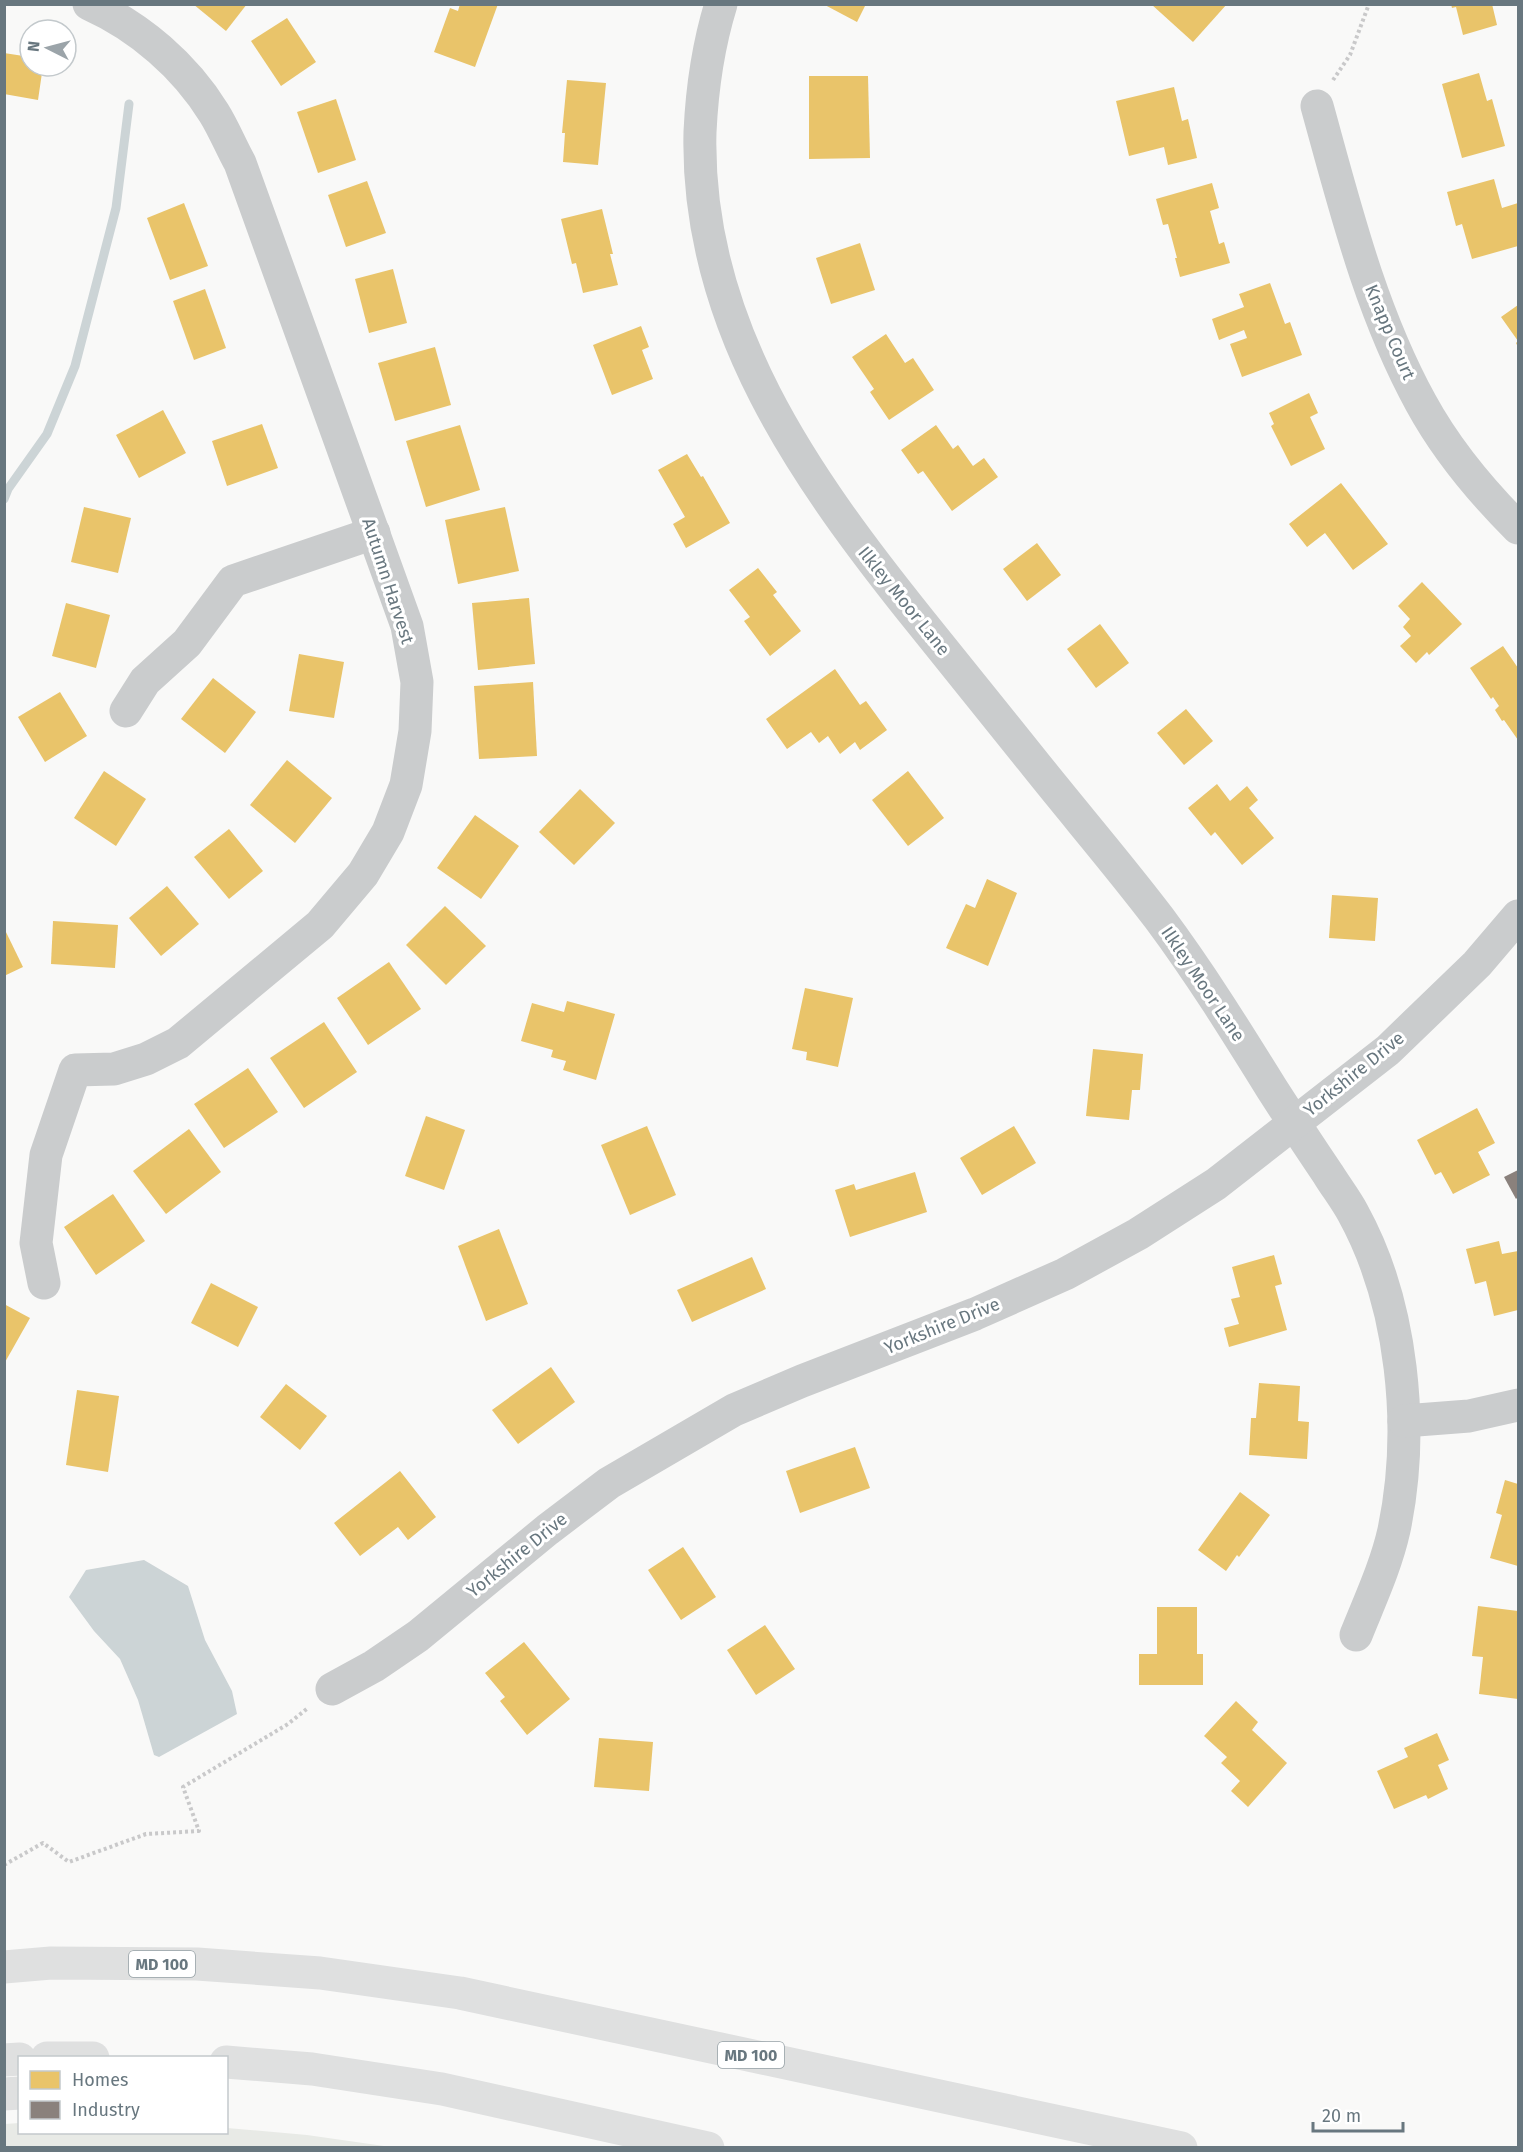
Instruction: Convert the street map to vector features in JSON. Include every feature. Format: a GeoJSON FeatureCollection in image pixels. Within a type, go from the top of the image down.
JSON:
{"type":"FeatureCollection","features":[{"type":"Feature","properties":{"kind":"highway","name":"MD 100"},"geometry":{"type":"LineString","coordinates":[[4,1967],[51,1963],[197,1964],[320,1973],[460,1993],[1181,2148]]}},
{"type":"Feature","properties":{"kind":"highway"},"geometry":{"type":"LineString","coordinates":[[228,2062],[312,2069],[442,2089],[708,2148]]}},
{"type":"Feature","properties":{"kind":"highway"},"geometry":{"type":"LineString","coordinates":[[228,2085],[310,2085],[440,2100],[696,2148]]}},
{"type":"Feature","properties":{"kind":"street","name":"Autumn Harvest"},"geometry":{"type":"LineString","coordinates":[[44,1283],[36,1243],[46,1155],[75,1070],[114,1069],[146,1059],[178,1043],[320,925],[363,874],[388,832],[406,785],[415,731],[417,682],[407,626],[240,163],[214,113],[184,74],[149,39],[89,4]]}},
{"type":"Feature","properties":{"kind":"street","name":"Ilkley Moor Lane"},"geometry":{"type":"LineString","coordinates":[[721,4],[715,22],[702,91],[700,163],[708,237],[729,314],[756,379],[804,464],[860,546],[1157,916],[1211,992],[1353,1212],[1375,1262],[1391,1317],[1400,1362],[1404,1420],[1402,1476],[1394,1532],[1380,1576],[1356,1635]]}},
{"type":"Feature","properties":{"kind":"street","name":"Knapp Court"},"geometry":{"type":"LineString","coordinates":[[1317,106],[1361,262],[1398,356],[1421,403],[1452,453],[1492,502],[1518,528]]}},
{"type":"Feature","properties":{"kind":"street"},"geometry":{"type":"LineString","coordinates":[[126,711],[145,681],[187,643],[233,581],[374,533]]}},
{"type":"Feature","properties":{"kind":"street","name":"Yorkshire Drive"},"geometry":{"type":"LineString","coordinates":[[332,1689],[374,1666],[418,1636],[547,1530],[618,1477],[734,1410],[975,1314],[1065,1274],[1138,1234],[1216,1184],[1388,1050],[1477,964],[1518,916]]}},
{"type":"Feature","properties":{"kind":"street"},"geometry":{"type":"LineString","coordinates":[[1404,1420],[1469,1416],[1518,1405]]}},
{"type":"Feature","properties":{"kind":"path"},"geometry":{"type":"LineString","coordinates":[[1317,106],[1350,55],[1369,4]]}},
{"type":"Feature","properties":{"kind":"path"},"geometry":{"type":"LineString","coordinates":[[4,1866],[43,1843],[69,1862],[146,1834],[199,1831],[183,1787],[288,1724],[332,1689]]}},
{"type":"Feature","properties":{"kind":"shaded area"},"geometry":{"type":"Polygon","coordinates":[[[144,1560],[188,1586],[205,1640],[232,1691],[237,1714],[159,1757],[154,1755],[138,1700],[120,1659],[94,1631],[69,1597],[86,1570],[144,1560]]]}},
{"type":"Feature","properties":{"kind":"shaded area"},"geometry":{"type":"Polygon","coordinates":[[[18,2123],[18,2134],[228,2134],[228,2128],[307,2135],[391,2147],[5,2147],[5,2124],[18,2123]]]}},
{"type":"Feature","properties":{"kind":"building: Homes"},"geometry":{"type":"Polygon","coordinates":[[[193,4],[247,4],[226,31],[193,4]]]}},
{"type":"Feature","properties":{"kind":"building: Homes"},"geometry":{"type":"Polygon","coordinates":[[[460,4],[498,4],[475,67],[434,52],[450,8],[458,11],[460,4]]]}},
{"type":"Feature","properties":{"kind":"building: Homes"},"geometry":{"type":"Polygon","coordinates":[[[823,4],[866,4],[857,22],[823,4]]]}},
{"type":"Feature","properties":{"kind":"building: Homes"},"geometry":{"type":"Polygon","coordinates":[[[1151,4],[1227,4],[1193,42],[1151,4]]]}},
{"type":"Feature","properties":{"kind":"building: Homes"},"geometry":{"type":"Polygon","coordinates":[[[1451,4],[1492,4],[1497,25],[1463,35],[1456,7],[1452,8],[1451,4]]]}},
{"type":"Feature","properties":{"kind":"building: Homes"},"geometry":{"type":"Polygon","coordinates":[[[287,18],[316,62],[281,86],[251,41],[287,18]]]}},
{"type":"Feature","properties":{"kind":"building: Homes"},"geometry":{"type":"Polygon","coordinates":[[[4,53],[18,55],[18,78],[41,78],[38,100],[4,94],[4,53]]]}},
{"type":"Feature","properties":{"kind":"building: Homes"},"geometry":{"type":"Polygon","coordinates":[[[1479,73],[1487,101],[1492,99],[1505,146],[1462,158],[1442,84],[1479,73]]]}},
{"type":"Feature","properties":{"kind":"building: Homes"},"geometry":{"type":"Polygon","coordinates":[[[809,76],[868,76],[870,158],[809,159],[809,76]]]}},
{"type":"Feature","properties":{"kind":"building: Homes"},"geometry":{"type":"Polygon","coordinates":[[[567,80],[606,83],[598,165],[563,162],[565,133],[562,133],[567,80]]]}},
{"type":"Feature","properties":{"kind":"building: Homes"},"geometry":{"type":"Polygon","coordinates":[[[1174,87],[1182,121],[1188,119],[1197,158],[1168,165],[1164,147],[1129,156],[1116,101],[1174,87]]]}},
{"type":"Feature","properties":{"kind":"building: Homes"},"geometry":{"type":"Polygon","coordinates":[[[336,99],[356,160],[318,173],[297,112],[336,99]]]}},
{"type":"Feature","properties":{"kind":"building: Homes"},"geometry":{"type":"Polygon","coordinates":[[[1494,179],[1502,208],[1518,203],[1518,246],[1472,259],[1462,224],[1456,226],[1447,192],[1494,179]]]}},
{"type":"Feature","properties":{"kind":"building: Homes"},"geometry":{"type":"Polygon","coordinates":[[[367,181],[386,233],[346,247],[328,195],[367,181]]]}},
{"type":"Feature","properties":{"kind":"building: Homes"},"geometry":{"type":"Polygon","coordinates":[[[1212,183],[1219,208],[1210,211],[1219,244],[1224,242],[1230,263],[1180,277],[1168,224],[1163,225],[1156,199],[1212,183]]]}},
{"type":"Feature","properties":{"kind":"building: Homes"},"geometry":{"type":"Polygon","coordinates":[[[184,203],[208,266],[170,280],[147,218],[184,203]]]}},
{"type":"Feature","properties":{"kind":"building: Homes"},"geometry":{"type":"Polygon","coordinates":[[[602,209],[618,285],[583,293],[576,263],[572,264],[561,219],[602,209]]]}},
{"type":"Feature","properties":{"kind":"building: Homes"},"geometry":{"type":"Polygon","coordinates":[[[860,243],[875,290],[831,304],[816,258],[860,243]]]}},
{"type":"Feature","properties":{"kind":"building: Homes"},"geometry":{"type":"Polygon","coordinates":[[[393,269],[407,323],[369,333],[355,279],[393,269]]]}},
{"type":"Feature","properties":{"kind":"building: Homes"},"geometry":{"type":"Polygon","coordinates":[[[1270,283],[1285,324],[1290,322],[1302,355],[1242,377],[1230,344],[1247,338],[1244,330],[1219,340],[1212,319],[1244,307],[1239,294],[1270,283]]]}},
{"type":"Feature","properties":{"kind":"building: Homes"},"geometry":{"type":"Polygon","coordinates":[[[205,289],[226,348],[194,360],[173,301],[205,289]]]}},
{"type":"Feature","properties":{"kind":"building: Homes"},"geometry":{"type":"Polygon","coordinates":[[[1518,305],[1518,341],[1501,317],[1518,305]]]}},
{"type":"Feature","properties":{"kind":"building: Homes"},"geometry":{"type":"Polygon","coordinates":[[[641,326],[649,347],[642,350],[653,379],[612,395],[593,345],[641,326]]]}},
{"type":"Feature","properties":{"kind":"building: Homes"},"geometry":{"type":"Polygon","coordinates":[[[886,334],[905,363],[913,358],[934,390],[889,420],[870,392],[874,389],[852,357],[886,334]]]}},
{"type":"Feature","properties":{"kind":"building: Homes"},"geometry":{"type":"Polygon","coordinates":[[[435,347],[451,405],[395,421],[378,363],[435,347]]]}},
{"type":"Feature","properties":{"kind":"building: Homes"},"geometry":{"type":"Polygon","coordinates":[[[1309,393],[1318,413],[1310,417],[1325,449],[1291,466],[1271,426],[1274,424],[1269,413],[1309,393]]]}},
{"type":"Feature","properties":{"kind":"building: Homes"},"geometry":{"type":"Polygon","coordinates":[[[163,410],[186,453],[139,478],[116,435],[163,410]]]}},
{"type":"Feature","properties":{"kind":"building: Homes"},"geometry":{"type":"Polygon","coordinates":[[[262,424],[278,468],[227,486],[212,441],[262,424]]]}},
{"type":"Feature","properties":{"kind":"building: Homes"},"geometry":{"type":"Polygon","coordinates":[[[460,425],[480,490],[426,507],[406,441],[460,425]]]}},
{"type":"Feature","properties":{"kind":"building: Homes"},"geometry":{"type":"Polygon","coordinates":[[[936,425],[953,449],[958,445],[973,466],[984,458],[998,477],[952,511],[923,471],[918,474],[901,450],[936,425]]]}},
{"type":"Feature","properties":{"kind":"building: Homes"},"geometry":{"type":"Polygon","coordinates":[[[687,454],[701,477],[703,476],[730,523],[686,548],[673,524],[685,517],[658,470],[687,454]]]}},
{"type":"Feature","properties":{"kind":"building: Homes"},"geometry":{"type":"Polygon","coordinates":[[[1341,483],[1388,544],[1353,570],[1325,533],[1307,547],[1289,524],[1341,483]]]}},
{"type":"Feature","properties":{"kind":"building: Homes"},"geometry":{"type":"Polygon","coordinates":[[[84,507],[131,518],[118,573],[71,562],[84,507]]]}},
{"type":"Feature","properties":{"kind":"building: Homes"},"geometry":{"type":"Polygon","coordinates":[[[505,507],[519,571],[458,584],[445,520],[505,507]]]}},
{"type":"Feature","properties":{"kind":"building: Homes"},"geometry":{"type":"Polygon","coordinates":[[[1037,543],[1061,575],[1027,601],[1003,569],[1037,543]]]}},
{"type":"Feature","properties":{"kind":"building: Homes"},"geometry":{"type":"Polygon","coordinates":[[[758,568],[777,592],[773,595],[801,631],[770,656],[744,621],[750,617],[729,590],[758,568]]]}},
{"type":"Feature","properties":{"kind":"building: Homes"},"geometry":{"type":"Polygon","coordinates":[[[1422,582],[1462,624],[1429,655],[1427,652],[1416,663],[1400,646],[1411,636],[1403,627],[1410,619],[1398,606],[1422,582]]]}},
{"type":"Feature","properties":{"kind":"building: Homes"},"geometry":{"type":"Polygon","coordinates":[[[529,598],[535,664],[478,670],[472,603],[529,598]]]}},
{"type":"Feature","properties":{"kind":"building: Homes"},"geometry":{"type":"Polygon","coordinates":[[[66,603],[110,615],[96,668],[52,656],[66,603]]]}},
{"type":"Feature","properties":{"kind":"building: Homes"},"geometry":{"type":"Polygon","coordinates":[[[1100,624],[1129,663],[1096,688],[1067,649],[1100,624]]]}},
{"type":"Feature","properties":{"kind":"building: Homes"},"geometry":{"type":"Polygon","coordinates":[[[1503,646],[1518,668],[1518,740],[1495,710],[1499,706],[1493,697],[1491,699],[1470,668],[1503,646]]]}},
{"type":"Feature","properties":{"kind":"building: Homes"},"geometry":{"type":"Polygon","coordinates":[[[299,654],[344,662],[334,718],[289,711],[299,654]]]}},
{"type":"Feature","properties":{"kind":"building: Homes"},"geometry":{"type":"Polygon","coordinates":[[[835,669],[860,705],[866,701],[887,730],[860,750],[855,742],[840,754],[828,736],[819,743],[811,732],[787,749],[766,719],[835,669]]]}},
{"type":"Feature","properties":{"kind":"building: Homes"},"geometry":{"type":"Polygon","coordinates":[[[213,678],[256,712],[225,753],[181,719],[213,678]]]}},
{"type":"Feature","properties":{"kind":"building: Homes"},"geometry":{"type":"Polygon","coordinates":[[[533,682],[537,756],[479,759],[474,686],[533,682]]]}},
{"type":"Feature","properties":{"kind":"building: Homes"},"geometry":{"type":"Polygon","coordinates":[[[60,692],[87,736],[45,762],[18,717],[60,692]]]}},
{"type":"Feature","properties":{"kind":"building: Homes"},"geometry":{"type":"Polygon","coordinates":[[[1186,709],[1213,741],[1184,765],[1157,733],[1186,709]]]}},
{"type":"Feature","properties":{"kind":"building: Homes"},"geometry":{"type":"Polygon","coordinates":[[[287,760],[332,798],[295,843],[250,805],[287,760]]]}},
{"type":"Feature","properties":{"kind":"building: Homes"},"geometry":{"type":"Polygon","coordinates":[[[104,771],[146,799],[116,846],[74,818],[104,771]]]}},
{"type":"Feature","properties":{"kind":"building: Homes"},"geometry":{"type":"Polygon","coordinates":[[[908,771],[944,818],[908,846],[872,800],[908,771]]]}},
{"type":"Feature","properties":{"kind":"building: Homes"},"geometry":{"type":"Polygon","coordinates":[[[1217,784],[1230,801],[1247,786],[1258,800],[1249,808],[1274,838],[1242,865],[1215,832],[1211,836],[1188,808],[1217,784]]]}},
{"type":"Feature","properties":{"kind":"building: Homes"},"geometry":{"type":"Polygon","coordinates":[[[580,789],[615,823],[574,865],[539,832],[580,789]]]}},
{"type":"Feature","properties":{"kind":"building: Homes"},"geometry":{"type":"Polygon","coordinates":[[[475,815],[519,846],[481,899],[437,868],[475,815]]]}},
{"type":"Feature","properties":{"kind":"building: Homes"},"geometry":{"type":"Polygon","coordinates":[[[229,829],[263,871],[229,899],[194,857],[229,829]]]}},
{"type":"Feature","properties":{"kind":"building: Homes"},"geometry":{"type":"Polygon","coordinates":[[[987,879],[1017,893],[988,966],[946,948],[966,904],[975,908],[987,879]]]}},
{"type":"Feature","properties":{"kind":"building: Homes"},"geometry":{"type":"Polygon","coordinates":[[[167,886],[199,924],[161,956],[129,918],[167,886]]]}},
{"type":"Feature","properties":{"kind":"building: Homes"},"geometry":{"type":"Polygon","coordinates":[[[1332,895],[1378,898],[1375,941],[1329,938],[1332,895]]]}},
{"type":"Feature","properties":{"kind":"building: Homes"},"geometry":{"type":"Polygon","coordinates":[[[445,906],[486,946],[446,985],[406,945],[445,906]]]}},
{"type":"Feature","properties":{"kind":"building: Homes"},"geometry":{"type":"Polygon","coordinates":[[[53,921],[118,925],[115,968],[51,964],[53,921]]]}},
{"type":"Feature","properties":{"kind":"building: Homes"},"geometry":{"type":"Polygon","coordinates":[[[4,928],[23,967],[4,976],[4,928]]]}},
{"type":"Feature","properties":{"kind":"building: Homes"},"geometry":{"type":"Polygon","coordinates":[[[389,962],[421,1009],[368,1045],[337,998],[389,962]]]}},
{"type":"Feature","properties":{"kind":"building: Homes"},"geometry":{"type":"Polygon","coordinates":[[[805,988],[853,998],[838,1067],[806,1060],[807,1052],[792,1049],[805,988]]]}},
{"type":"Feature","properties":{"kind":"building: Homes"},"geometry":{"type":"Polygon","coordinates":[[[567,1001],[615,1014],[596,1080],[563,1070],[566,1061],[551,1057],[553,1050],[521,1041],[532,1003],[564,1012],[567,1001]]]}},
{"type":"Feature","properties":{"kind":"building: Homes"},"geometry":{"type":"Polygon","coordinates":[[[324,1022],[357,1072],[304,1108],[270,1058],[324,1022]]]}},
{"type":"Feature","properties":{"kind":"building: Homes"},"geometry":{"type":"Polygon","coordinates":[[[1093,1049],[1143,1054],[1140,1090],[1132,1090],[1129,1120],[1086,1116],[1093,1049]]]}},
{"type":"Feature","properties":{"kind":"building: Homes"},"geometry":{"type":"Polygon","coordinates":[[[248,1068],[278,1112],[224,1148],[194,1104],[248,1068]]]}},
{"type":"Feature","properties":{"kind":"building: Homes"},"geometry":{"type":"Polygon","coordinates":[[[1477,1108],[1495,1143],[1478,1152],[1490,1175],[1453,1194],[1441,1172],[1435,1175],[1417,1140],[1477,1108]]]}},
{"type":"Feature","properties":{"kind":"building: Homes"},"geometry":{"type":"Polygon","coordinates":[[[426,1116],[465,1130],[444,1190],[405,1176],[426,1116]]]}},
{"type":"Feature","properties":{"kind":"building: Homes"},"geometry":{"type":"Polygon","coordinates":[[[647,1126],[676,1195],[630,1215],[601,1145],[647,1126]]]}},
{"type":"Feature","properties":{"kind":"building: Homes"},"geometry":{"type":"Polygon","coordinates":[[[1014,1126],[1036,1163],[982,1195],[960,1158],[1014,1126]]]}},
{"type":"Feature","properties":{"kind":"building: Homes"},"geometry":{"type":"Polygon","coordinates":[[[189,1129],[221,1172],[166,1214],[133,1171],[189,1129]]]}},
{"type":"Feature","properties":{"kind":"building: Homes"},"geometry":{"type":"Polygon","coordinates":[[[915,1172],[927,1212],[850,1237],[835,1190],[854,1184],[856,1190],[915,1172]]]}},
{"type":"Feature","properties":{"kind":"building: Homes"},"geometry":{"type":"Polygon","coordinates":[[[113,1194],[145,1241],[96,1275],[64,1227],[113,1194]]]}},
{"type":"Feature","properties":{"kind":"building: Homes"},"geometry":{"type":"Polygon","coordinates":[[[499,1229],[528,1304],[486,1321],[458,1246],[499,1229]]]}},
{"type":"Feature","properties":{"kind":"building: Homes"},"geometry":{"type":"Polygon","coordinates":[[[1499,1241],[1502,1254],[1518,1251],[1518,1310],[1494,1316],[1486,1281],[1475,1284],[1466,1249],[1499,1241]]]}},
{"type":"Feature","properties":{"kind":"building: Homes"},"geometry":{"type":"Polygon","coordinates":[[[1274,1255],[1282,1284],[1275,1286],[1287,1330],[1229,1347],[1224,1328],[1239,1324],[1231,1299],[1240,1297],[1232,1267],[1274,1255]]]}},
{"type":"Feature","properties":{"kind":"building: Homes"},"geometry":{"type":"Polygon","coordinates":[[[752,1257],[766,1289],[692,1322],[677,1290],[752,1257]]]}},
{"type":"Feature","properties":{"kind":"building: Homes"},"geometry":{"type":"Polygon","coordinates":[[[211,1283],[258,1307],[238,1347],[191,1323],[211,1283]]]}},
{"type":"Feature","properties":{"kind":"building: Homes"},"geometry":{"type":"Polygon","coordinates":[[[4,1304],[30,1318],[4,1364],[4,1304]]]}},
{"type":"Feature","properties":{"kind":"building: Homes"},"geometry":{"type":"Polygon","coordinates":[[[551,1367],[575,1402],[518,1444],[492,1410],[551,1367]]]}},
{"type":"Feature","properties":{"kind":"building: Homes"},"geometry":{"type":"Polygon","coordinates":[[[1259,1383],[1300,1386],[1298,1421],[1309,1422],[1307,1459],[1249,1455],[1251,1418],[1256,1418],[1259,1383]]]}},
{"type":"Feature","properties":{"kind":"building: Homes"},"geometry":{"type":"Polygon","coordinates":[[[286,1384],[327,1416],[300,1450],[260,1417],[286,1384]]]}},
{"type":"Feature","properties":{"kind":"building: Homes"},"geometry":{"type":"Polygon","coordinates":[[[77,1390],[119,1396],[108,1472],[66,1465],[77,1390]]]}},
{"type":"Feature","properties":{"kind":"building: Homes"},"geometry":{"type":"Polygon","coordinates":[[[855,1447],[870,1488],[800,1513],[786,1471],[855,1447]]]}},
{"type":"Feature","properties":{"kind":"building: Homes"},"geometry":{"type":"Polygon","coordinates":[[[400,1471],[436,1517],[408,1540],[398,1527],[360,1556],[334,1523],[400,1471]]]}},
{"type":"Feature","properties":{"kind":"building: Homes"},"geometry":{"type":"Polygon","coordinates":[[[1505,1480],[1518,1484],[1518,1566],[1490,1558],[1502,1515],[1496,1513],[1505,1480]]]}},
{"type":"Feature","properties":{"kind":"building: Homes"},"geometry":{"type":"Polygon","coordinates":[[[1240,1492],[1270,1515],[1226,1571],[1198,1550],[1240,1492]]]}},
{"type":"Feature","properties":{"kind":"building: Homes"},"geometry":{"type":"Polygon","coordinates":[[[683,1547],[716,1597],[681,1620],[648,1570],[683,1547]]]}},
{"type":"Feature","properties":{"kind":"building: Homes"},"geometry":{"type":"Polygon","coordinates":[[[1478,1606],[1518,1611],[1518,1699],[1479,1694],[1483,1657],[1472,1656],[1478,1606]]]}},
{"type":"Feature","properties":{"kind":"building: Homes"},"geometry":{"type":"Polygon","coordinates":[[[1157,1607],[1197,1607],[1197,1654],[1203,1654],[1203,1685],[1139,1685],[1139,1654],[1157,1654],[1157,1607]]]}},
{"type":"Feature","properties":{"kind":"building: Homes"},"geometry":{"type":"Polygon","coordinates":[[[765,1625],[795,1669],[756,1695],[727,1650],[765,1625]]]}},
{"type":"Feature","properties":{"kind":"building: Homes"},"geometry":{"type":"Polygon","coordinates":[[[524,1642],[570,1699],[527,1735],[500,1701],[505,1697],[485,1673],[524,1642]]]}},
{"type":"Feature","properties":{"kind":"building: Homes"},"geometry":{"type":"Polygon","coordinates":[[[1236,1701],[1258,1722],[1252,1730],[1287,1763],[1248,1807],[1231,1791],[1240,1781],[1221,1763],[1227,1757],[1204,1736],[1236,1701]]]}},
{"type":"Feature","properties":{"kind":"building: Homes"},"geometry":{"type":"Polygon","coordinates":[[[1437,1733],[1449,1760],[1438,1765],[1448,1789],[1428,1799],[1426,1795],[1394,1809],[1377,1771],[1408,1757],[1404,1748],[1437,1733]]]}},
{"type":"Feature","properties":{"kind":"building: Homes"},"geometry":{"type":"Polygon","coordinates":[[[599,1738],[653,1742],[649,1791],[594,1787],[599,1738]]]}},
{"type":"Feature","properties":{"kind":"building: Industry"},"geometry":{"type":"Polygon","coordinates":[[[1518,1170],[1518,1197],[1516,1199],[1504,1177],[1518,1170]]]}},
{"type":"Feature","properties":{"kind":"waterway"},"geometry":{"type":"LineString","coordinates":[[4,499],[8,489],[47,434],[75,366],[116,208],[129,104]]}}]}
